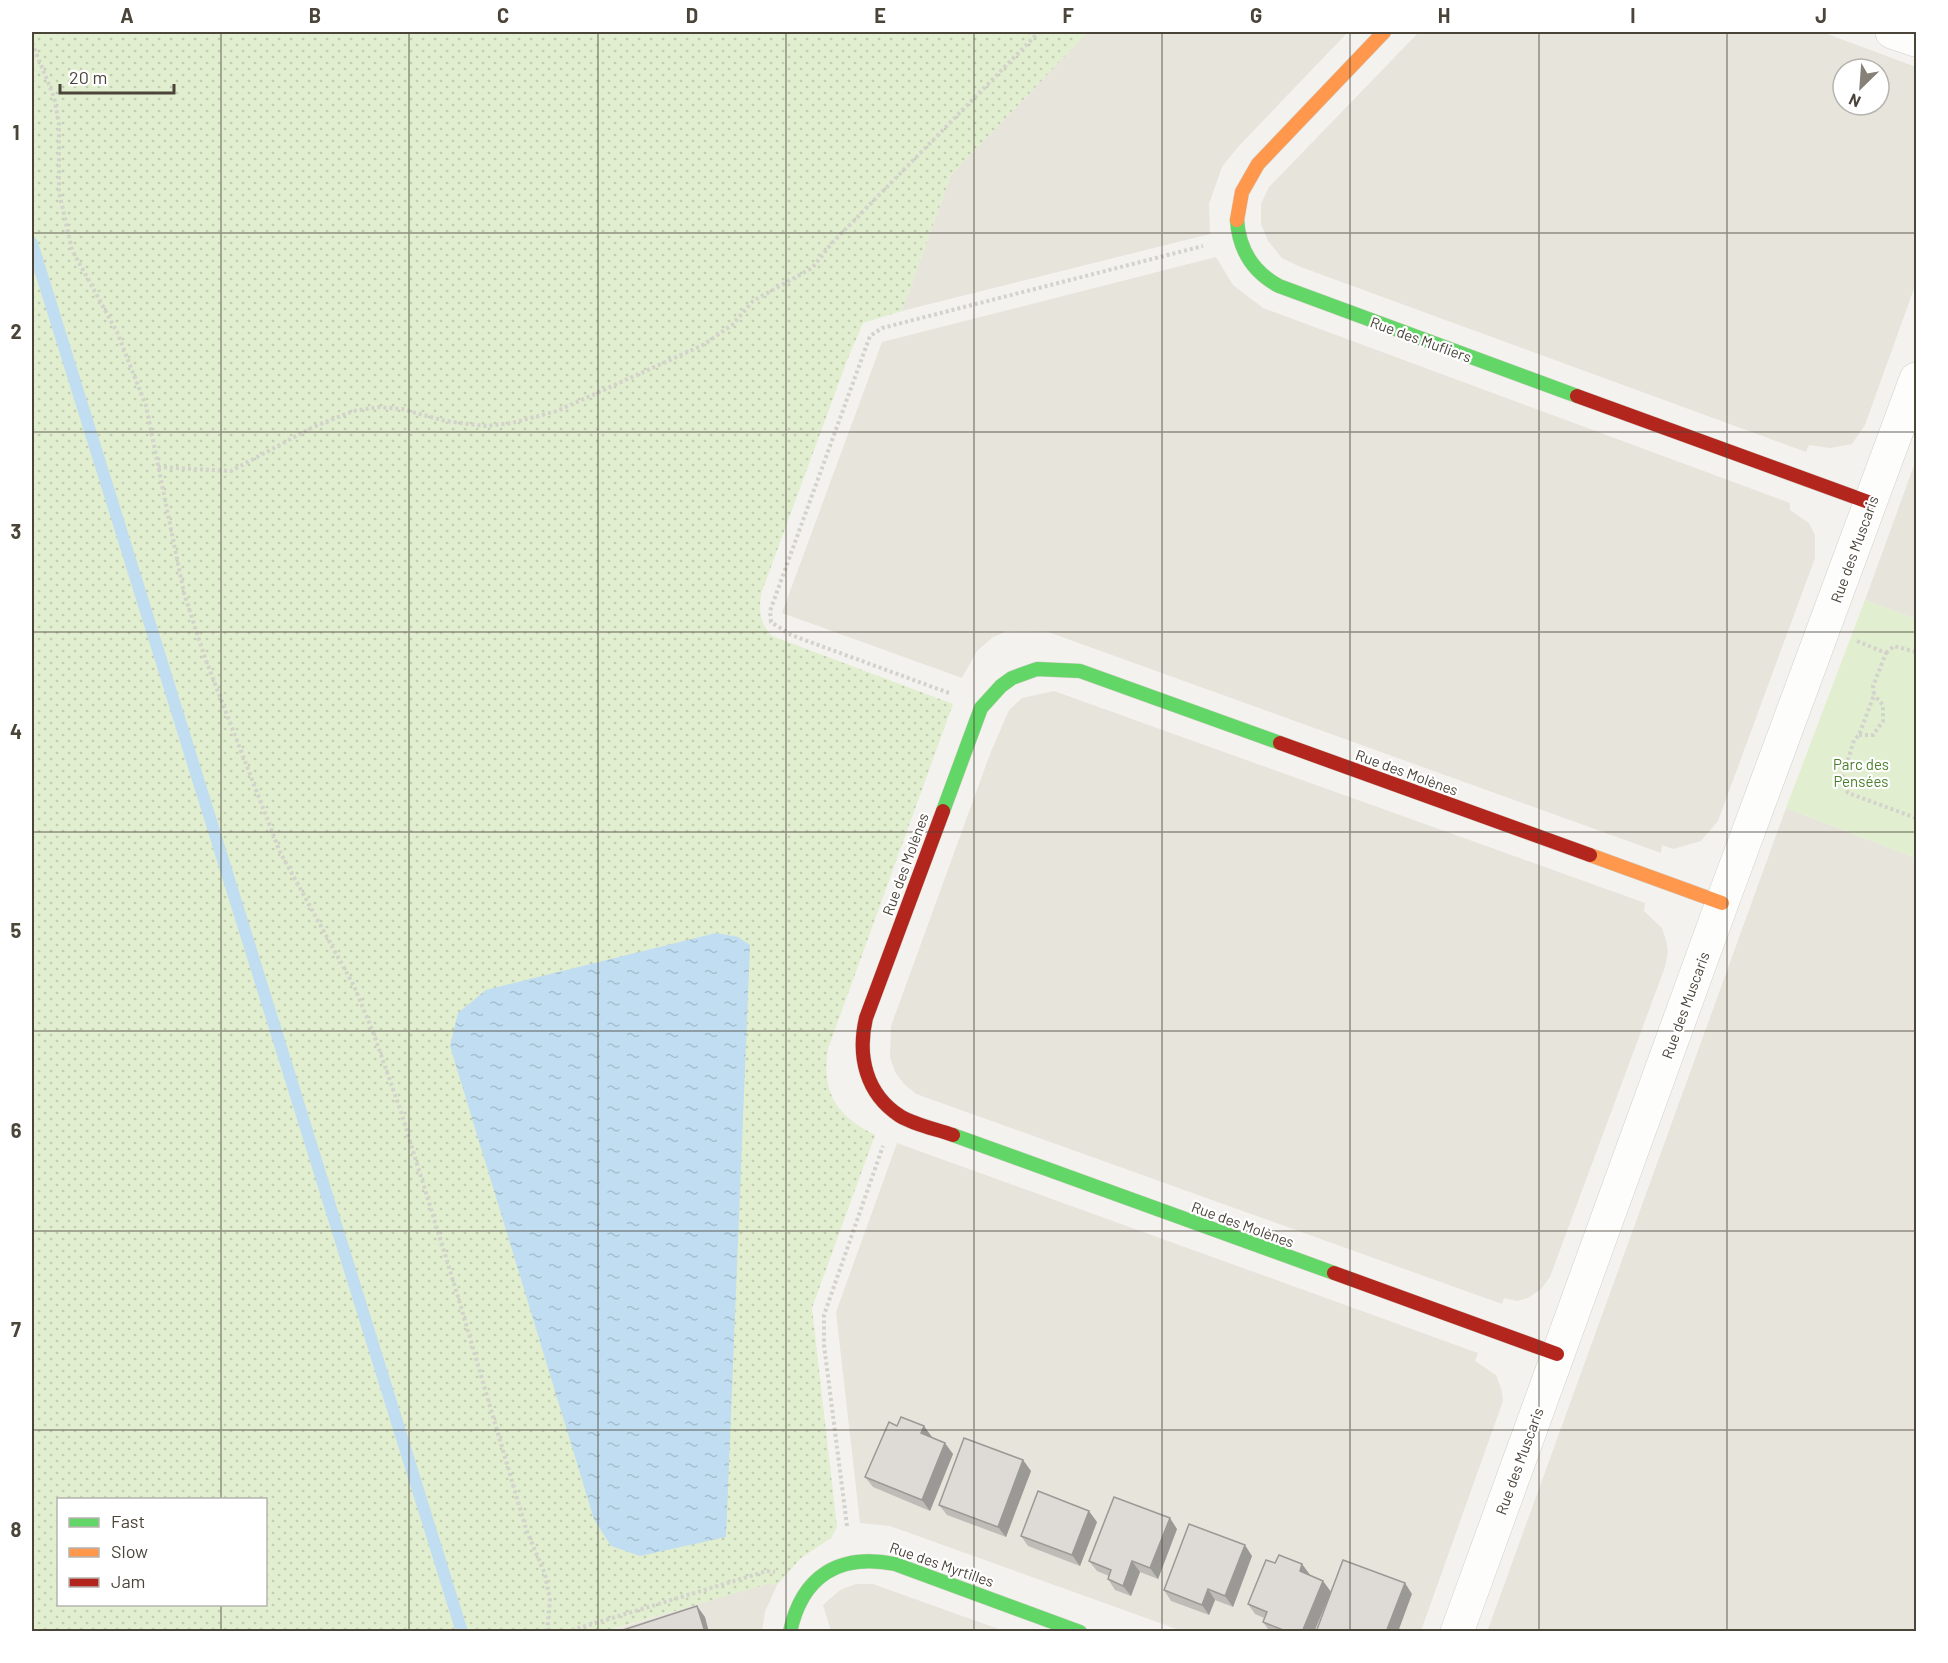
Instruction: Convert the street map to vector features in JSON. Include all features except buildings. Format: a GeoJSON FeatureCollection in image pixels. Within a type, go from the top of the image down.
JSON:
{"type":"FeatureCollection","features":[{"type":"Feature","properties":{"kind":"street","name":"Rue des Mufliers"},"geometry":{"type":"LineString","coordinates":[[1384,32],[1258,164],[1243,185],[1236,223],[1242,248],[1256,269],[1276,285],[1305,297],[1871,503]]}},
{"type":"Feature","properties":{"kind":"street"},"geometry":{"type":"LineString","coordinates":[[1892,32],[1917,40]]}},
{"type":"Feature","properties":{"kind":"street","name":"Rue des Muscaris"},"geometry":{"type":"LineString","coordinates":[[1457,1632],[1722,903],[1917,380]]}},
{"type":"Feature","properties":{"kind":"street","name":"Rue des Molènes"},"geometry":{"type":"LineString","coordinates":[[1557,1354],[902,1117],[878,1096],[863,1068],[860,1043],[866,1018],[981,708],[988,697],[1007,680],[1042,666],[1080,671],[1722,903]]}},
{"type":"Feature","properties":{"kind":"street","name":"Rue des Myrtilles"},"geometry":{"type":"LineString","coordinates":[[790,1632],[795,1608],[806,1590],[819,1576],[842,1563],[868,1559],[882,1560],[1080,1632]]}},
{"type":"Feature","properties":{"kind":"path"},"geometry":{"type":"LineString","coordinates":[[158,467],[231,471],[314,427],[353,411],[379,407],[402,409],[455,423],[485,426],[512,423],[557,411],[667,363],[703,345],[732,325],[753,301],[813,268],[832,243],[1039,32]]}},
{"type":"Feature","properties":{"kind":"path"},"geometry":{"type":"LineString","coordinates":[[32,43],[54,98],[58,124],[59,192],[72,250],[117,332],[134,370],[146,406],[184,593],[231,731],[280,852],[354,986],[401,1112],[526,1529],[545,1574],[550,1600],[547,1632]]}},
{"type":"Feature","properties":{"kind":"path"},"geometry":{"type":"LineString","coordinates":[[954,695],[791,635],[771,622],[770,611],[870,336],[882,328],[1210,244]]}},
{"type":"Feature","properties":{"kind":"path"},"geometry":{"type":"LineString","coordinates":[[1851,639],[1886,653]]}},
{"type":"Feature","properties":{"kind":"path"},"geometry":{"type":"LineString","coordinates":[[1917,652],[1894,646],[1886,653],[1873,686],[1874,695],[1859,735],[1854,740],[1842,776],[1844,788],[1853,795],[1917,818]]}},
{"type":"Feature","properties":{"kind":"path"},"geometry":{"type":"LineString","coordinates":[[1859,735],[1873,735],[1882,721],[1882,705],[1874,695]]}},
{"type":"Feature","properties":{"kind":"path"},"geometry":{"type":"LineString","coordinates":[[1882,721],[1889,724]]}},
{"type":"Feature","properties":{"kind":"path"},"geometry":{"type":"LineString","coordinates":[[848,1531],[825,1345],[824,1315],[885,1140]]}},
{"type":"Feature","properties":{"kind":"path"},"geometry":{"type":"LineString","coordinates":[[566,1632],[767,1571],[785,1576],[806,1590]]}},
{"type":"Feature","properties":{"kind":"shaded area"},"geometry":{"type":"Polygon","coordinates":[[[1088,32],[1348,32],[1237,148],[1222,167],[1209,204],[1210,234],[902,311],[951,175],[1088,32]]]}},
{"type":"Feature","properties":{"kind":"shaded area"},"geometry":{"type":"Polygon","coordinates":[[[1419,32],[1822,32],[1889,57],[1831,57],[1831,117],[1891,117],[1891,58],[1916,67],[1916,283],[1865,425],[1852,444],[1830,448],[1809,445],[1806,452],[1298,266],[1282,258],[1268,241],[1261,224],[1261,204],[1269,187],[1419,32]]]}},
{"type":"Feature","properties":{"kind":"shaded area"},"geometry":{"type":"Polygon","coordinates":[[[1216,257],[1233,285],[1263,308],[1790,503],[1790,510],[1809,523],[1815,535],[1815,558],[1718,821],[1701,841],[1673,849],[1662,845],[1661,853],[1048,632],[1007,631],[993,637],[977,651],[962,678],[782,613],[882,342],[1216,257]]]}},
{"type":"Feature","properties":{"kind":"shaded area"},"geometry":{"type":"Polygon","coordinates":[[[1916,460],[1916,619],[1865,600],[1916,460]]]}},
{"type":"Feature","properties":{"kind":"shaded area"},"geometry":{"type":"Polygon","coordinates":[[[1054,691],[1645,903],[1644,911],[1662,928],[1666,940],[1668,952],[1665,967],[1550,1277],[1541,1289],[1528,1298],[1517,1301],[1504,1298],[1502,1304],[916,1094],[904,1084],[895,1072],[890,1057],[891,1026],[990,754],[1009,710],[1022,698],[1054,691]]]}},
{"type":"Feature","properties":{"kind":"shaded area"},"geometry":{"type":"Polygon","coordinates":[[[1786,808],[1916,858],[1916,1631],[1487,1632],[1786,808]]]}},
{"type":"Feature","properties":{"kind":"shaded area"},"geometry":{"type":"Polygon","coordinates":[[[897,1143],[1478,1353],[1475,1361],[1496,1375],[1503,1401],[1421,1631],[1182,1631],[890,1526],[860,1523],[836,1312],[897,1143]]]}},
{"type":"Feature","properties":{"kind":"shaded area"},"geometry":{"type":"Polygon","coordinates":[[[767,1583],[777,1585],[765,1612],[762,1631],[606,1632],[767,1583]]]}},
{"type":"Feature","properties":{"kind":"shaded area"},"geometry":{"type":"Polygon","coordinates":[[[856,1584],[873,1584],[1004,1631],[831,1631],[823,1605],[840,1590],[856,1584]]]}},
{"type":"Feature","properties":{"kind":"green space"},"geometry":{"type":"Polygon","coordinates":[[[32,32],[1088,32],[951,175],[902,311],[863,323],[761,594],[761,616],[772,636],[953,704],[828,1049],[827,1078],[835,1101],[851,1120],[875,1135],[812,1308],[837,1527],[831,1538],[801,1558],[777,1585],[767,1584],[606,1631],[32,1632],[32,32]]]}},
{"type":"Feature","properties":{"kind":"green space","name":"Parc des Pensées"},"geometry":{"type":"Polygon","coordinates":[[[1865,600],[1916,619],[1916,858],[1786,808],[1865,600]]]}},
{"type":"Feature","properties":{"kind":"water"},"geometry":{"type":"Polygon","coordinates":[[[716,933],[738,937],[750,945],[726,1537],[640,1556],[611,1546],[594,1519],[450,1046],[458,1013],[486,990],[716,933]]]}},
{"type":"Feature","properties":{"kind":"waterway"},"geometry":{"type":"LineString","coordinates":[[32,243],[462,1632]]}},
{"type":"Feature","properties":{"kind":"traffic: fast"},"geometry":{"type":"LineString","coordinates":[[1237,220],[1241,241],[1249,259],[1262,274],[1279,286],[1577,396]]}},
{"type":"Feature","properties":{"kind":"traffic: fast"},"geometry":{"type":"LineString","coordinates":[[943,811],[981,708],[1001,686],[1012,678],[1037,669],[1080,671],[1280,743]]}},
{"type":"Feature","properties":{"kind":"traffic: fast"},"geometry":{"type":"LineString","coordinates":[[953,1135],[1334,1273]]}},
{"type":"Feature","properties":{"kind":"traffic: fast"},"geometry":{"type":"LineString","coordinates":[[790,1632],[804,1596],[814,1583],[826,1573],[840,1566],[875,1561],[895,1564],[1080,1632]]}},
{"type":"Feature","properties":{"kind":"traffic: slow"},"geometry":{"type":"LineString","coordinates":[[1237,220],[1242,192],[1258,164],[1384,32]]}},
{"type":"Feature","properties":{"kind":"traffic: slow"},"geometry":{"type":"LineString","coordinates":[[1590,855],[1722,903]]}},
{"type":"Feature","properties":{"kind":"traffic: jam"},"geometry":{"type":"LineString","coordinates":[[1577,396],[1871,503]]}},
{"type":"Feature","properties":{"kind":"traffic: jam"},"geometry":{"type":"LineString","coordinates":[[1280,743],[1590,855]]}},
{"type":"Feature","properties":{"kind":"traffic: jam"},"geometry":{"type":"LineString","coordinates":[[943,811],[866,1018],[863,1046],[867,1073],[879,1097],[888,1107],[912,1122],[953,1135]]}},
{"type":"Feature","properties":{"kind":"traffic: jam"},"geometry":{"type":"LineString","coordinates":[[1334,1273],[1557,1354]]}}]}
